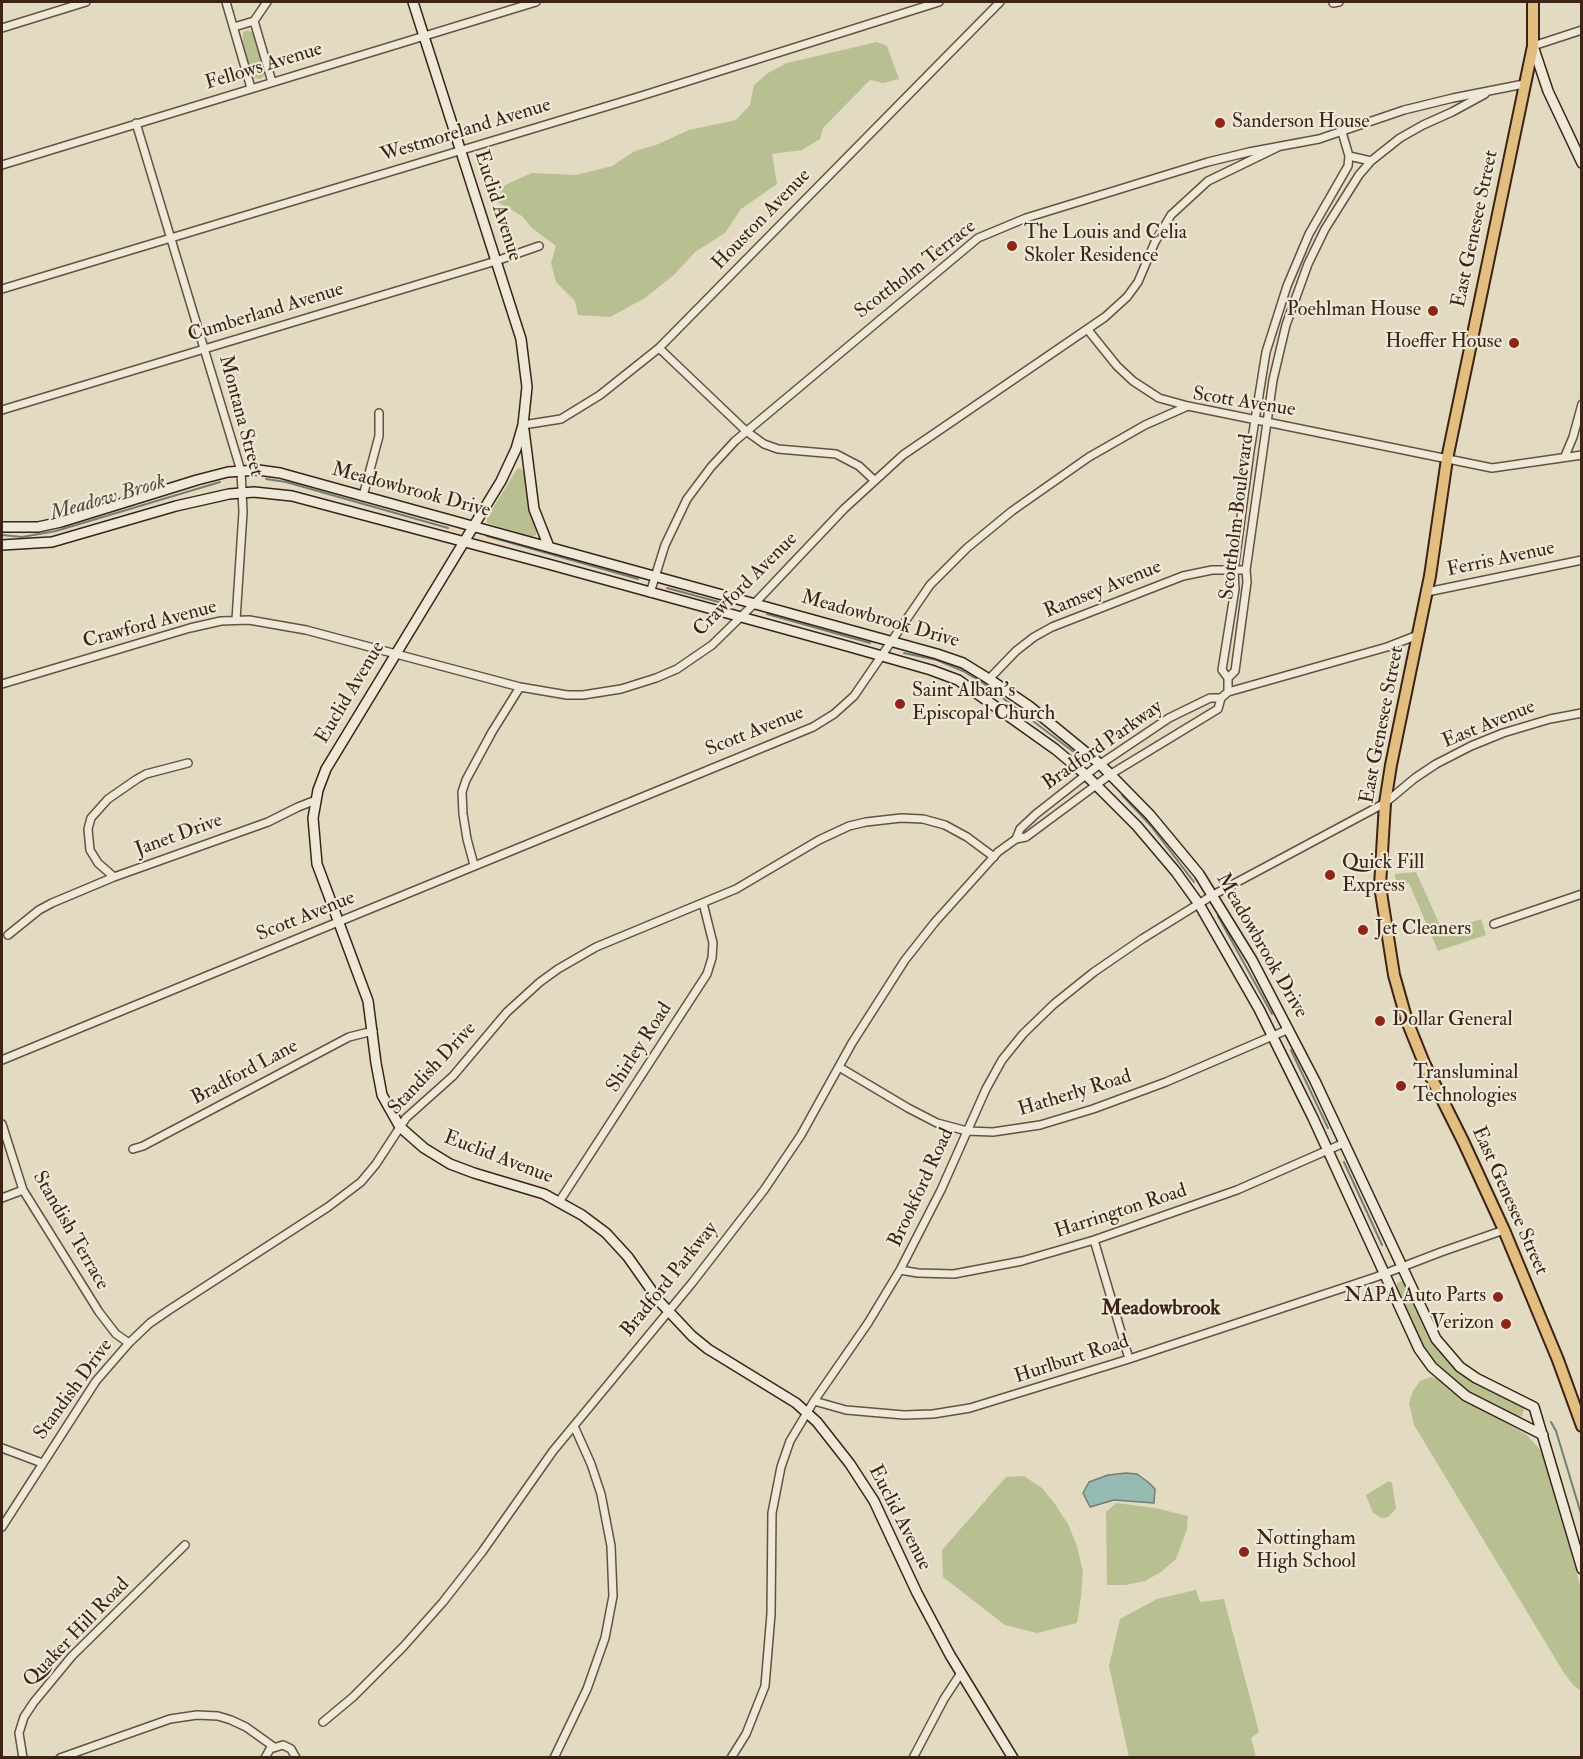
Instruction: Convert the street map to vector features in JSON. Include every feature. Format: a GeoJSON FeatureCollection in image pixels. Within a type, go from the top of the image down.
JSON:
{"type":"FeatureCollection","features":[{"type":"Feature","properties":{"kind":"main road","name":"East Genesee Street"},"geometry":{"type":"LineString","coordinates":[[1533,2],[1533,45],[1447,459],[1427,592],[1391,765],[1385,803],[1380,886],[1385,926],[1401,1001],[1424,1063],[1504,1230],[1558,1360],[1581,1426]]}},
{"type":"Feature","properties":{"kind":"street"},"geometry":{"type":"LineString","coordinates":[[2,28],[86,2]]}},
{"type":"Feature","properties":{"kind":"street"},"geometry":{"type":"LineString","coordinates":[[226,2],[251,88]]}},
{"type":"Feature","properties":{"kind":"street"},"geometry":{"type":"LineString","coordinates":[[234,27],[254,21],[267,2]]}},
{"type":"Feature","properties":{"kind":"street","name":"Euclid Avenue"},"geometry":{"type":"LineString","coordinates":[[413,2],[524,354],[527,387],[523,425],[516,449],[501,481],[326,769],[318,790],[313,818],[317,864],[368,1002],[382,1095],[400,1127],[424,1148],[450,1164],[544,1194],[582,1215],[606,1233],[628,1257],[668,1311],[692,1336],[708,1349],[807,1412],[850,1464],[874,1501],[917,1593],[961,1673],[1013,1758]]}},
{"type":"Feature","properties":{"kind":"street","name":"Fellows Avenue"},"geometry":{"type":"LineString","coordinates":[[2,165],[536,2]]}},
{"type":"Feature","properties":{"kind":"street","name":"Westmoreland Avenue"},"geometry":{"type":"LineString","coordinates":[[2,289],[641,96],[939,2]]}},
{"type":"Feature","properties":{"kind":"street","name":"Houston Avenue"},"geometry":{"type":"LineString","coordinates":[[523,425],[561,419],[600,395],[659,348],[1000,2]]}},
{"type":"Feature","properties":{"kind":"street"},"geometry":{"type":"LineString","coordinates":[[254,21],[272,82]]}},
{"type":"Feature","properties":{"kind":"street"},"geometry":{"type":"LineString","coordinates":[[1581,30],[1533,45],[1548,91],[1577,141],[1581,163]]}},
{"type":"Feature","properties":{"kind":"street","name":"Scottholm Boulevard"},"geometry":{"type":"LineString","coordinates":[[1342,132],[1404,110],[1524,84]]}},
{"type":"Feature","properties":{"kind":"street","name":"Scottholm Boulevard"},"geometry":{"type":"LineString","coordinates":[[1228,678],[1235,670],[1248,582],[1246,570],[1273,380],[1286,325],[1325,229],[1359,175],[1371,161],[1400,138],[1492,90]]}},
{"type":"Feature","properties":{"kind":"street","name":"Montana Street"},"geometry":{"type":"LineString","coordinates":[[136,123],[241,471],[243,493],[236,620]]}},
{"type":"Feature","properties":{"kind":"street"},"geometry":{"type":"LineString","coordinates":[[1342,132],[1349,156],[1371,161]]}},
{"type":"Feature","properties":{"kind":"street","name":"Scottholm Terrace"},"geometry":{"type":"LineString","coordinates":[[650,592],[665,545],[687,499],[711,467],[746,431],[978,238],[1026,218],[1208,162],[1298,144],[1342,132]]}},
{"type":"Feature","properties":{"kind":"street","name":"Crawford Avenue"},"geometry":{"type":"LineString","coordinates":[[2,684],[190,628],[236,620],[265,622],[306,630],[520,687],[567,695],[621,689],[677,669],[712,645],[844,509],[903,455],[1088,330],[1127,297],[1138,282],[1171,215],[1186,200],[1215,177],[1278,147]]}},
{"type":"Feature","properties":{"kind":"street","name":"Scottholm Boulevard"},"geometry":{"type":"LineString","coordinates":[[1228,692],[1228,678],[1222,670],[1234,589],[1234,570],[1266,352],[1287,286],[1309,234],[1348,166],[1349,156]]}},
{"type":"Feature","properties":{"kind":"street","name":"Cumberland Avenue"},"geometry":{"type":"LineString","coordinates":[[2,410],[539,246]]}},
{"type":"Feature","properties":{"kind":"street"},"geometry":{"type":"LineString","coordinates":[[1088,330],[1117,366],[1133,381],[1160,398],[1188,406]]}},
{"type":"Feature","properties":{"kind":"street"},"geometry":{"type":"LineString","coordinates":[[659,348],[746,431],[764,444],[778,449],[836,454],[859,466],[874,480]]}},
{"type":"Feature","properties":{"kind":"street"},"geometry":{"type":"LineString","coordinates":[[1565,456],[1573,437],[1581,404]]}},
{"type":"Feature","properties":{"kind":"street","name":"Scott Avenue"},"geometry":{"type":"LineString","coordinates":[[2,1060],[813,727],[834,714],[854,696],[930,585],[967,548],[1012,511],[1089,457],[1145,426],[1188,406],[1497,468],[1581,455]]}},
{"type":"Feature","properties":{"kind":"street"},"geometry":{"type":"LineString","coordinates":[[363,496],[379,436],[380,413]]}},
{"type":"Feature","properties":{"kind":"street","name":"Euclid Avenue"},"geometry":{"type":"LineString","coordinates":[[523,425],[534,509],[549,547]]}},
{"type":"Feature","properties":{"kind":"street","name":"Meadowbrook Drive"},"geometry":{"type":"LineString","coordinates":[[2,527],[38,526],[61,522],[197,480],[241,471],[258,470],[280,473],[892,641],[963,663],[989,679],[1029,706],[1111,774],[1185,854],[1213,895],[1252,960],[1315,1081],[1431,1328],[1444,1350],[1460,1367],[1476,1378],[1534,1407],[1581,1569]]}},
{"type":"Feature","properties":{"kind":"street","name":"Meadowbrook Drive"},"geometry":{"type":"LineString","coordinates":[[2,545],[52,542],[215,497],[243,493],[292,496],[650,592],[931,670],[958,680],[1055,748],[1086,775],[1137,826],[1176,872],[1199,904],[1246,983],[1328,1150],[1419,1349],[1432,1367],[1466,1396],[1543,1435]]}},
{"type":"Feature","properties":{"kind":"street","name":"Ferris Avenue"},"geometry":{"type":"LineString","coordinates":[[1427,592],[1581,560]]}},
{"type":"Feature","properties":{"kind":"street","name":"Ramsey Avenue"},"geometry":{"type":"LineString","coordinates":[[989,679],[1016,651],[1052,627],[1183,576],[1212,570],[1246,570]]}},
{"type":"Feature","properties":{"kind":"street","name":"Bradford Parkway"},"geometry":{"type":"LineString","coordinates":[[323,1722],[353,1697],[403,1647],[443,1602],[482,1552],[553,1451],[692,1283],[764,1190],[801,1135],[839,1067],[905,960],[935,922],[994,857],[1016,839],[1026,837],[1111,774],[1218,709],[1221,698],[1228,692],[1418,635]]}},
{"type":"Feature","properties":{"kind":"street"},"geometry":{"type":"LineString","coordinates":[[474,865],[466,839],[462,792],[492,732],[520,687]]}},
{"type":"Feature","properties":{"kind":"street","name":"Bradford Parkway"},"geometry":{"type":"LineString","coordinates":[[1016,839],[1020,829],[1036,814],[1100,764],[1170,718],[1209,698],[1221,698]]}},
{"type":"Feature","properties":{"kind":"street","name":"East Avenue"},"geometry":{"type":"LineString","coordinates":[[1385,803],[1415,777],[1471,746],[1503,733],[1550,719],[1581,713]]}},
{"type":"Feature","properties":{"kind":"street"},"geometry":{"type":"LineString","coordinates":[[114,877],[98,863],[90,850],[88,829],[91,818],[108,799],[137,779],[146,774],[188,764]]}},
{"type":"Feature","properties":{"kind":"street","name":"Janet Drive"},"geometry":{"type":"LineString","coordinates":[[8,935],[39,910],[52,903],[114,877],[268,822],[316,800]]}},
{"type":"Feature","properties":{"kind":"street","name":"Brookford Road"},"geometry":{"type":"LineString","coordinates":[[731,1758],[746,1734],[765,1686],[771,1614],[772,1513],[781,1467],[790,1441],[900,1270],[941,1190],[986,1089],[1002,1060],[1023,1034],[1054,1004],[1094,972],[1213,895],[1385,803]]}},
{"type":"Feature","properties":{"kind":"street","name":"Standish Drive"},"geometry":{"type":"LineString","coordinates":[[2,1527],[96,1381],[129,1343],[150,1323],[328,1207],[361,1182],[376,1164],[406,1118],[453,1076],[507,1012],[540,982],[596,947],[736,889],[819,840],[849,826],[901,818],[935,822],[967,837],[994,857]]}},
{"type":"Feature","properties":{"kind":"street"},"geometry":{"type":"LineString","coordinates":[[1494,924],[1581,894]]}},
{"type":"Feature","properties":{"kind":"street","name":"Shirley Road"},"geometry":{"type":"LineString","coordinates":[[559,1202],[707,974],[712,958],[713,943],[703,903]]}},
{"type":"Feature","properties":{"kind":"street","name":"Hatherly Road"},"geometry":{"type":"LineString","coordinates":[[839,1067],[937,1123],[967,1131],[993,1132],[1024,1129],[1072,1115],[1166,1082],[1288,1029]]}},
{"type":"Feature","properties":{"kind":"street","name":"Bradford Lane"},"geometry":{"type":"LineString","coordinates":[[133,1149],[143,1146],[349,1037],[373,1031]]}},
{"type":"Feature","properties":{"kind":"street","name":"Standish Terrace"},"geometry":{"type":"LineString","coordinates":[[2,1124],[23,1190],[99,1312],[116,1334],[129,1343]]}},
{"type":"Feature","properties":{"kind":"street","name":"Harrington Road"},"geometry":{"type":"LineString","coordinates":[[900,1270],[954,1274],[1022,1261],[1094,1240],[1237,1190],[1344,1143]]}},
{"type":"Feature","properties":{"kind":"street"},"geometry":{"type":"LineString","coordinates":[[2,1198],[23,1190]]}},
{"type":"Feature","properties":{"kind":"street","name":"Hurlburt Road"},"geometry":{"type":"LineString","coordinates":[[814,1401],[846,1410],[904,1416],[933,1414],[999,1401],[1386,1274],[1504,1230]]}},
{"type":"Feature","properties":{"kind":"street"},"geometry":{"type":"LineString","coordinates":[[1094,1240],[1130,1359]]}},
{"type":"Feature","properties":{"kind":"street"},"geometry":{"type":"LineString","coordinates":[[554,1758],[587,1689],[605,1638],[613,1596],[611,1546],[601,1494],[574,1426]]}},
{"type":"Feature","properties":{"kind":"street"},"geometry":{"type":"LineString","coordinates":[[2,1448],[42,1463]]}},
{"type":"Feature","properties":{"kind":"street","name":"Quaker Hill Road"},"geometry":{"type":"LineString","coordinates":[[23,1758],[19,1733],[24,1717],[34,1702],[72,1656],[185,1545]]}},
{"type":"Feature","properties":{"kind":"street"},"geometry":{"type":"LineString","coordinates":[[913,1758],[944,1699],[961,1673]]}},
{"type":"Feature","properties":{"kind":"street"},"geometry":{"type":"LineString","coordinates":[[60,1758],[170,1719],[197,1715],[218,1716],[231,1720],[246,1727],[274,1747]]}},
{"type":"Feature","properties":{"kind":"street"},"geometry":{"type":"LineString","coordinates":[[265,1758],[270,1749],[274,1747],[287,1747],[294,1752],[296,1758]]}},
{"type":"Feature","properties":{"kind":"green space"},"geometry":{"type":"Polygon","coordinates":[[[248,30],[256,39],[266,70],[260,79],[251,75],[243,43],[243,32],[248,30]]]}},
{"type":"Feature","properties":{"kind":"green space"},"geometry":{"type":"Polygon","coordinates":[[[877,42],[887,46],[899,79],[883,83],[870,80],[823,128],[820,139],[802,150],[772,154],[777,184],[741,209],[725,233],[695,252],[674,275],[645,298],[610,317],[578,315],[575,301],[556,282],[551,263],[556,246],[532,228],[522,216],[496,201],[505,185],[532,173],[576,175],[612,166],[635,151],[656,145],[689,130],[736,120],[750,105],[754,85],[768,73],[787,63],[877,42]]]}},
{"type":"Feature","properties":{"kind":"green space"},"geometry":{"type":"Polygon","coordinates":[[[520,468],[525,472],[529,502],[537,530],[536,535],[532,537],[487,523],[487,518],[517,469],[520,468]]]}},
{"type":"Feature","properties":{"kind":"green space"},"geometry":{"type":"Polygon","coordinates":[[[1416,872],[1443,932],[1481,919],[1486,935],[1438,951],[1409,883],[1396,884],[1395,874],[1416,872]]]}},
{"type":"Feature","properties":{"kind":"green space"},"geometry":{"type":"Polygon","coordinates":[[[1405,1282],[1440,1350],[1453,1366],[1473,1382],[1521,1404],[1525,1407],[1522,1416],[1517,1417],[1468,1392],[1445,1375],[1420,1340],[1397,1289],[1397,1283],[1405,1282]]]}},
{"type":"Feature","properties":{"kind":"green space"},"geometry":{"type":"Polygon","coordinates":[[[1431,1377],[1527,1435],[1541,1451],[1581,1588],[1581,1691],[1564,1673],[1414,1425],[1409,1403],[1413,1391],[1420,1381],[1431,1377]]]}},
{"type":"Feature","properties":{"kind":"green space"},"geometry":{"type":"Polygon","coordinates":[[[1024,1476],[1042,1488],[1068,1524],[1077,1546],[1083,1572],[1077,1623],[1037,1633],[1005,1625],[943,1577],[942,1550],[1006,1477],[1024,1476]]]}},
{"type":"Feature","properties":{"kind":"green space"},"geometry":{"type":"Polygon","coordinates":[[[1389,1481],[1392,1483],[1396,1509],[1388,1517],[1382,1518],[1373,1513],[1366,1495],[1389,1481]]]}},
{"type":"Feature","properties":{"kind":"green space"},"geometry":{"type":"Polygon","coordinates":[[[1116,1503],[1155,1508],[1188,1516],[1187,1529],[1176,1559],[1161,1572],[1145,1581],[1126,1585],[1107,1585],[1106,1512],[1116,1503]]]}},
{"type":"Feature","properties":{"kind":"green space"},"geometry":{"type":"Polygon","coordinates":[[[1196,1590],[1200,1602],[1224,1599],[1259,1732],[1251,1738],[1256,1757],[1129,1757],[1109,1666],[1120,1619],[1157,1599],[1196,1590]]]}},
{"type":"Feature","properties":{"kind":"water"},"geometry":{"type":"Polygon","coordinates":[[[1137,1474],[1155,1489],[1154,1503],[1114,1500],[1090,1507],[1083,1493],[1089,1482],[1108,1475],[1137,1474]]]}},
{"type":"Feature","properties":{"kind":"waterway","name":"Meadow Brook"},"geometry":{"type":"LineString","coordinates":[[266,479],[286,482],[448,528]]}},
{"type":"Feature","properties":{"kind":"waterway","name":"Meadow Brook"},"geometry":{"type":"LineString","coordinates":[[2,535],[22,537],[56,531],[220,482]]}},
{"type":"Feature","properties":{"kind":"waterway","name":"Meadow Brook"},"geometry":{"type":"LineString","coordinates":[[487,536],[638,579]]}},
{"type":"Feature","properties":{"kind":"waterway","name":"Meadow Brook"},"geometry":{"type":"LineString","coordinates":[[667,588],[726,604]]}},
{"type":"Feature","properties":{"kind":"waterway","name":"Meadow Brook"},"geometry":{"type":"LineString","coordinates":[[767,614],[870,643]]}},
{"type":"Feature","properties":{"kind":"waterway","name":"Meadow Brook"},"geometry":{"type":"LineString","coordinates":[[904,653],[937,660],[963,671],[983,683],[1079,756]]}},
{"type":"Feature","properties":{"kind":"waterway","name":"Meadow Brook"},"geometry":{"type":"LineString","coordinates":[[1122,795],[1151,826],[1194,882]]}},
{"type":"Feature","properties":{"kind":"waterway","name":"Meadow Brook"},"geometry":{"type":"LineString","coordinates":[[1218,916],[1272,1014]]}},
{"type":"Feature","properties":{"kind":"waterway","name":"Meadow Brook"},"geometry":{"type":"LineString","coordinates":[[1291,1050],[1328,1128]]}},
{"type":"Feature","properties":{"kind":"waterway","name":"Meadow Brook"},"geometry":{"type":"LineString","coordinates":[[1344,1162],[1382,1245]]}},
{"type":"Feature","properties":{"kind":"waterway","name":"Meadow Brook"},"geometry":{"type":"LineString","coordinates":[[1551,1422],[1556,1431],[1582,1517]]}},
{"type":"Feature","properties":{"kind":"place","name":"Sanderson House"},"geometry":{"type":"Point","coordinates":[1220,123]}},
{"type":"Feature","properties":{"kind":"place","name":"The Louis and Celia Skoler Residence"},"geometry":{"type":"Point","coordinates":[1012,246]}},
{"type":"Feature","properties":{"kind":"place","name":"Poehlman House"},"geometry":{"type":"Point","coordinates":[1433,311]}},
{"type":"Feature","properties":{"kind":"place","name":"Hoeffer House"},"geometry":{"type":"Point","coordinates":[1514,343]}},
{"type":"Feature","properties":{"kind":"place","name":"Saint Alban's Episcopal Church"},"geometry":{"type":"Point","coordinates":[900,704]}},
{"type":"Feature","properties":{"kind":"place","name":"Quick Fill Express"},"geometry":{"type":"Point","coordinates":[1330,875]}},
{"type":"Feature","properties":{"kind":"place","name":"Jet Cleaners"},"geometry":{"type":"Point","coordinates":[1363,930]}},
{"type":"Feature","properties":{"kind":"place","name":"Dollar General"},"geometry":{"type":"Point","coordinates":[1380,1021]}},
{"type":"Feature","properties":{"kind":"place","name":"Transluminal Technologies"},"geometry":{"type":"Point","coordinates":[1401,1086]}},
{"type":"Feature","properties":{"kind":"place","name":"NAPA Auto Parts"},"geometry":{"type":"Point","coordinates":[1498,1297]}},
{"type":"Feature","properties":{"kind":"place","name":"Verizon"},"geometry":{"type":"Point","coordinates":[1506,1324]}},
{"type":"Feature","properties":{"kind":"place","name":"Nottingham High School"},"geometry":{"type":"Point","coordinates":[1244,1552]}},
{"type":"Feature","properties":{"kind":"district","name":"Meadowbrook"},"geometry":{"type":"Point","coordinates":[1161,1309]}}]}
